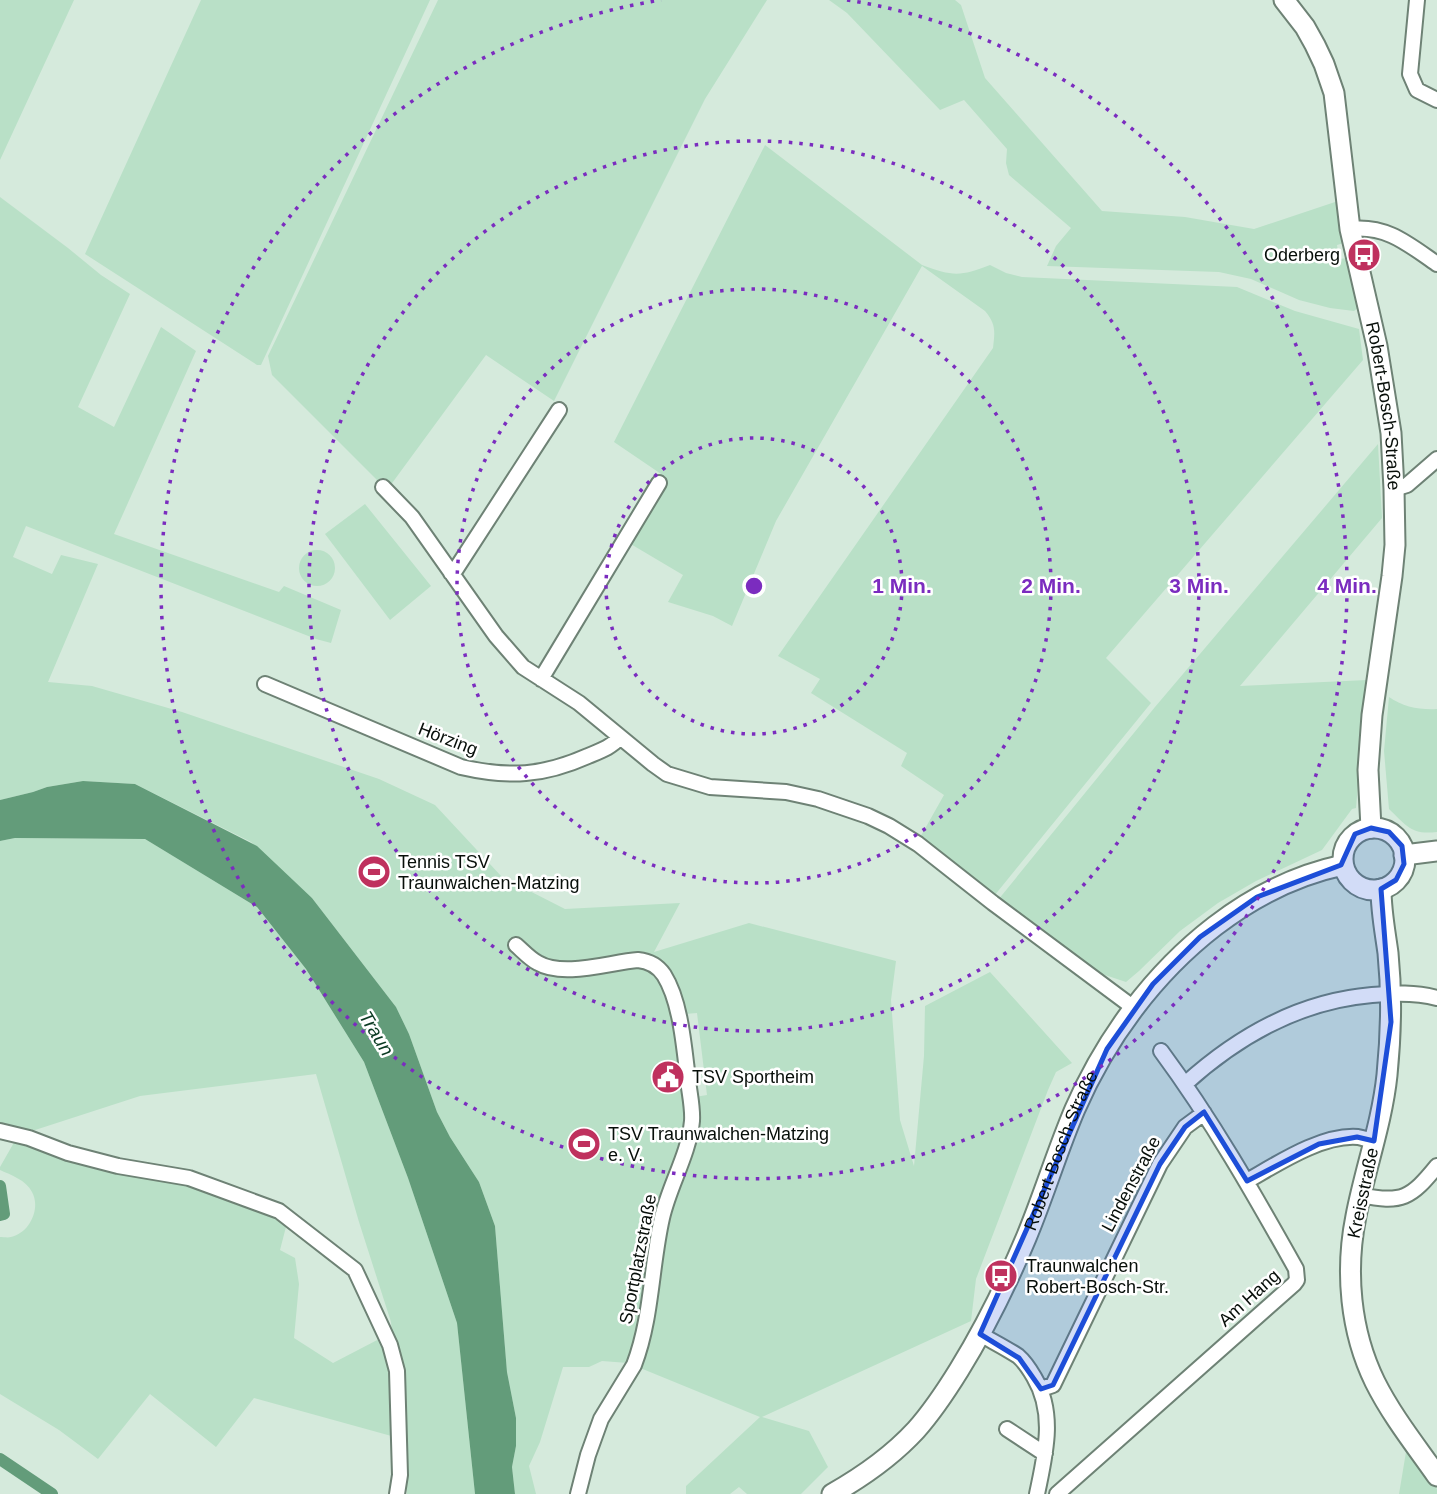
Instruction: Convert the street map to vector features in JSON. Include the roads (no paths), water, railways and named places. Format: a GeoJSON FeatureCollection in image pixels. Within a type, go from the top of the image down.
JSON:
{"type":"FeatureCollection","features":[{"type":"Feature","properties":{"kind":"main road","name":"Robert-Bosch-Straße"},"geometry":{"type":"LineString","coordinates":[[1284,0],[1315,45],[1334,93],[1350,229],[1377,346],[1391,433],[1395,545],[1371,715],[1368,771],[1371,828]]}},
{"type":"Feature","properties":{"kind":"main road"},"geometry":{"type":"LineString","coordinates":[[1371,828],[1389,832],[1402,846],[1404,855],[1404,864],[1396,880],[1381,889],[1371,890],[1353,882],[1346,874],[1343,864],[1349,840],[1355,834],[1371,828]]}},
{"type":"Feature","properties":{"kind":"main road"},"geometry":{"type":"LineString","coordinates":[[1404,855],[1437,851]]}},
{"type":"Feature","properties":{"kind":"main road","name":"Robert-Bosch-Straße"},"geometry":{"type":"LineString","coordinates":[[837,1493],[882,1461],[917,1429],[954,1379],[1008,1278],[1093,1073],[1134,1008],[1176,959],[1230,914],[1257,897],[1303,875],[1343,864]]}},
{"type":"Feature","properties":{"kind":"main road","name":"Kreisstraße"},"geometry":{"type":"LineString","coordinates":[[1381,889],[1388,954],[1391,1022],[1387,1079],[1360,1195],[1352,1241],[1350,1291],[1360,1343],[1376,1384],[1437,1476]]}},
{"type":"Feature","properties":{"kind":"street"},"geometry":{"type":"LineString","coordinates":[[1417,0],[1410,74],[1417,90],[1437,100]]}},
{"type":"Feature","properties":{"kind":"street"},"geometry":{"type":"LineString","coordinates":[[1350,229],[1374,229],[1391,233],[1437,264]]}},
{"type":"Feature","properties":{"kind":"street"},"geometry":{"type":"LineString","coordinates":[[451,573],[559,411]]}},
{"type":"Feature","properties":{"kind":"street"},"geometry":{"type":"LineString","coordinates":[[1394,489],[1407,485],[1437,459]]}},
{"type":"Feature","properties":{"kind":"street"},"geometry":{"type":"LineString","coordinates":[[541,679],[659,483]]}},
{"type":"Feature","properties":{"kind":"street"},"geometry":{"type":"LineString","coordinates":[[383,487],[411,517],[496,636],[523,667],[579,703],[667,774],[710,787],[786,792],[818,799],[890,825],[1134,1008]]}},
{"type":"Feature","properties":{"kind":"street","name":"Hörzing"},"geometry":{"type":"LineString","coordinates":[[265,684],[461,767],[481,772],[550,771],[614,744],[620,737]]}},
{"type":"Feature","properties":{"kind":"street","name":"Sportplatzstraße"},"geometry":{"type":"LineString","coordinates":[[516,945],[539,964],[556,969],[592,968],[638,960],[658,968],[670,986],[680,1020],[692,1114],[690,1134],[662,1216],[638,1355],[601,1419],[578,1494]]}},
{"type":"Feature","properties":{"kind":"street"},"geometry":{"type":"LineString","coordinates":[[1185,1084],[1247,1037],[1286,1016],[1326,1002],[1390,993],[1437,998]]}},
{"type":"Feature","properties":{"kind":"street","name":"Am Hang"},"geometry":{"type":"LineString","coordinates":[[1057,1494],[1297,1280],[1296,1269],[1247,1181],[1161,1051]]}},
{"type":"Feature","properties":{"kind":"street","name":"Lindenstraße"},"geometry":{"type":"LineString","coordinates":[[1041,1389],[1052,1385],[1160,1164],[1185,1127],[1204,1113]]}},
{"type":"Feature","properties":{"kind":"street"},"geometry":{"type":"LineString","coordinates":[[0,1131],[118,1166],[189,1178],[279,1211],[355,1270],[390,1345],[397,1371],[400,1475],[397,1494]]}},
{"type":"Feature","properties":{"kind":"street"},"geometry":{"type":"LineString","coordinates":[[1247,1181],[1319,1144],[1357,1137],[1374,1141]]}},
{"type":"Feature","properties":{"kind":"street"},"geometry":{"type":"LineString","coordinates":[[1360,1195],[1381,1199],[1404,1196],[1421,1185],[1437,1166]]}},
{"type":"Feature","properties":{"kind":"street"},"geometry":{"type":"LineString","coordinates":[[980,1334],[1019,1357],[1041,1389],[1048,1430],[1039,1494]]}},
{"type":"Feature","properties":{"kind":"street"},"geometry":{"type":"LineString","coordinates":[[1007,1429],[1045,1453]]}},
{"type":"Feature","properties":{"kind":"water","name":"Traun"},"geometry":{"type":"Polygon","coordinates":[[[83,781],[135,784],[257,846],[312,898],[396,1007],[409,1034],[437,1112],[479,1182],[495,1226],[507,1372],[516,1418],[516,1446],[512,1467],[515,1494],[475,1494],[457,1323],[408,1178],[364,1062],[306,969],[257,907],[145,839],[15,838],[0,841],[0,800],[47,787],[83,781]]]}},
{"type":"Feature","properties":{"kind":"waterway"},"geometry":{"type":"LineString","coordinates":[[0,1186],[4,1214],[0,1215]]}},
{"type":"Feature","properties":{"kind":"waterway"},"geometry":{"type":"LineString","coordinates":[[0,1459],[52,1494]]}},
{"type":"Feature","properties":{"kind":"place","name":"Oderberg"},"geometry":{"type":"Point","coordinates":[1364,255]}},
{"type":"Feature","properties":{"kind":"place","name":"Tennis TSV Traunwalchen-Matzing"},"geometry":{"type":"Point","coordinates":[374,872]}},
{"type":"Feature","properties":{"kind":"place","name":"TSV Sportheim"},"geometry":{"type":"Point","coordinates":[668,1077]}},
{"type":"Feature","properties":{"kind":"place","name":"TSV Traunwalchen-Matzing e. V."},"geometry":{"type":"Point","coordinates":[584,1144]}},
{"type":"Feature","properties":{"kind":"place","name":"Traunwalchen Robert-Bosch-Str."},"geometry":{"type":"Point","coordinates":[1001,1276]}}]}
